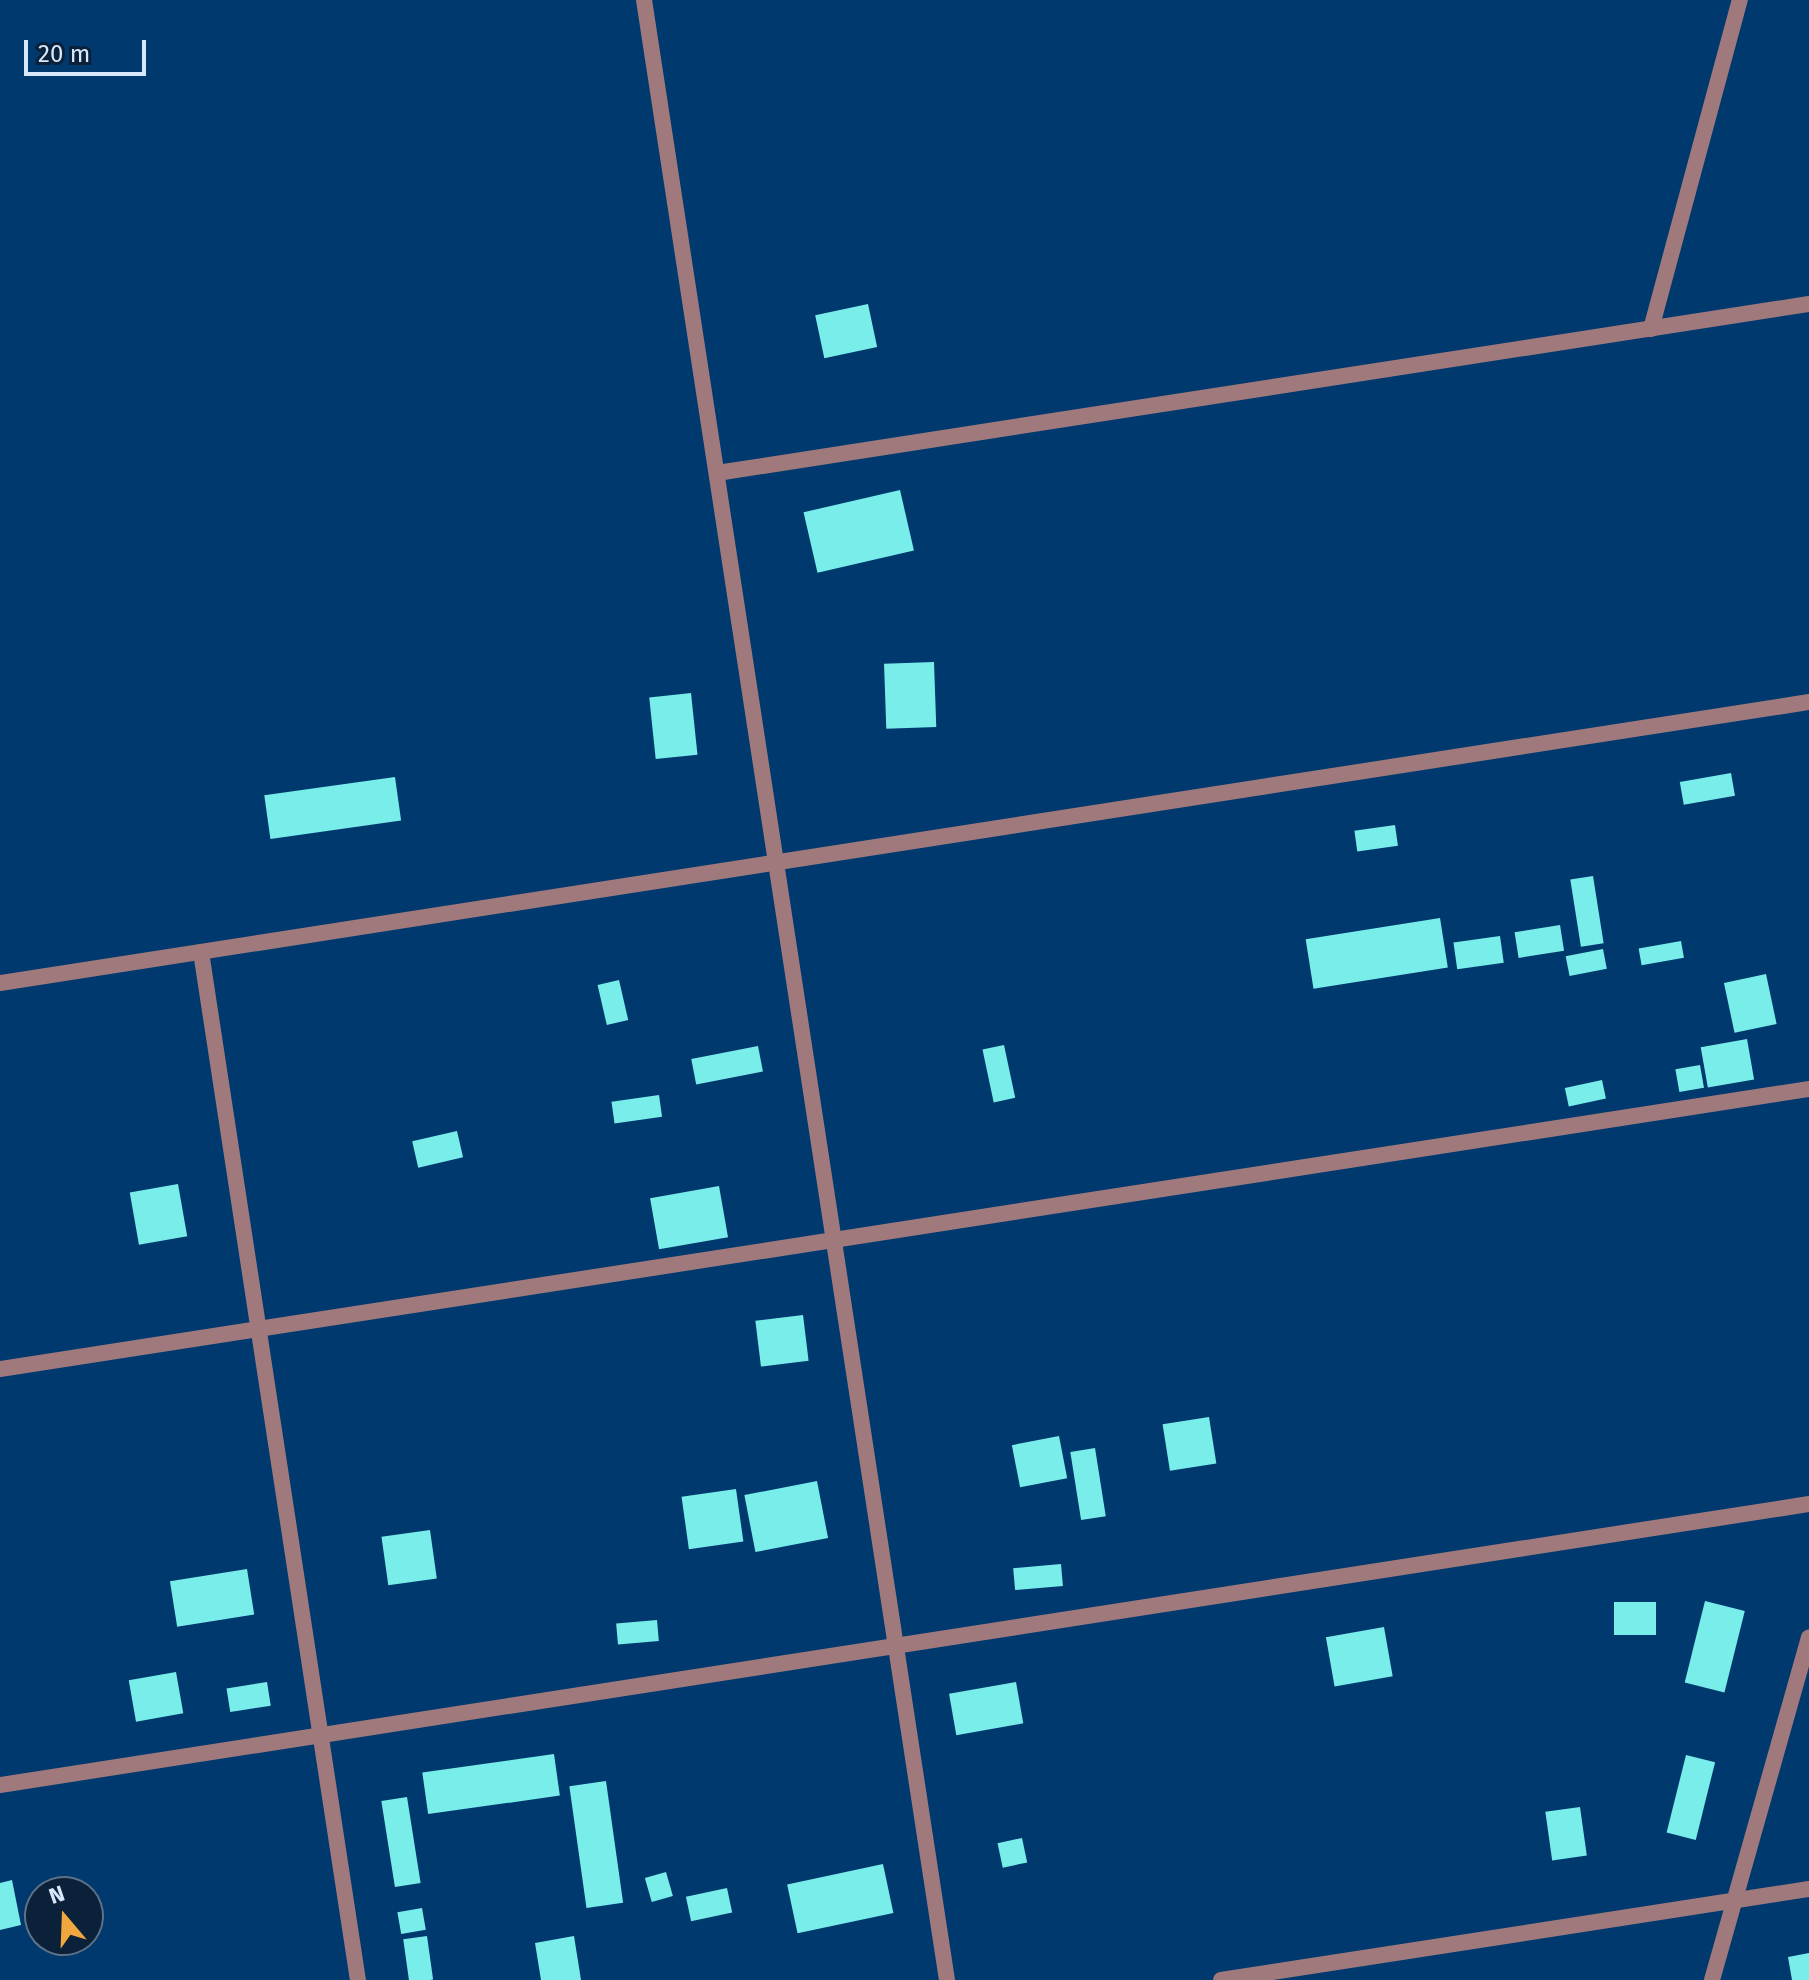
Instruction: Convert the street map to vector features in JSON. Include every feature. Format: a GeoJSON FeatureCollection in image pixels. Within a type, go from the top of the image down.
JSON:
{"type":"FeatureCollection","features":[{"type":"Feature","properties":{"kind":"street"},"geometry":{"type":"LineString","coordinates":[[644,0],[947,1980]]}},
{"type":"Feature","properties":{"kind":"street"},"geometry":{"type":"LineString","coordinates":[[1651,329],[1740,0]]}},
{"type":"Feature","properties":{"kind":"street"},"geometry":{"type":"LineString","coordinates":[[717,473],[1809,304]]}},
{"type":"Feature","properties":{"kind":"street"},"geometry":{"type":"LineString","coordinates":[[0,983],[1809,702]]}},
{"type":"Feature","properties":{"kind":"street"},"geometry":{"type":"LineString","coordinates":[[201,952],[358,1980]]}},
{"type":"Feature","properties":{"kind":"street"},"geometry":{"type":"LineString","coordinates":[[0,1369],[1809,1089]]}},
{"type":"Feature","properties":{"kind":"street"},"geometry":{"type":"LineString","coordinates":[[0,1785],[1809,1504]]}},
{"type":"Feature","properties":{"kind":"street"},"geometry":{"type":"LineString","coordinates":[[1712,1980],[1809,1637]]}},
{"type":"Feature","properties":{"kind":"street"},"geometry":{"type":"LineString","coordinates":[[1221,1980],[1809,1889]]}},
{"type":"Feature","properties":{"kind":"building"},"geometry":{"type":"Polygon","coordinates":[[[868,304],[877,347],[824,358],[815,315],[868,304]]]}},
{"type":"Feature","properties":{"kind":"building"},"geometry":{"type":"Polygon","coordinates":[[[900,490],[914,550],[817,573],[804,512],[900,490]]]}},
{"type":"Feature","properties":{"kind":"building"},"geometry":{"type":"Polygon","coordinates":[[[934,662],[936,727],[886,729],[884,664],[934,662]]]}},
{"type":"Feature","properties":{"kind":"building"},"geometry":{"type":"Polygon","coordinates":[[[691,693],[697,755],[656,759],[649,697],[691,693]]]}},
{"type":"Feature","properties":{"kind":"building"},"geometry":{"type":"Polygon","coordinates":[[[1731,773],[1735,796],[1684,805],[1680,782],[1731,773]]]}},
{"type":"Feature","properties":{"kind":"building"},"geometry":{"type":"Polygon","coordinates":[[[395,777],[401,821],[270,839],[264,795],[395,777]]]}},
{"type":"Feature","properties":{"kind":"building"},"geometry":{"type":"Polygon","coordinates":[[[1395,825],[1398,846],[1357,852],[1354,831],[1395,825]]]}},
{"type":"Feature","properties":{"kind":"building"},"geometry":{"type":"Polygon","coordinates":[[[1593,876],[1604,943],[1581,947],[1570,880],[1593,876]]]}},
{"type":"Feature","properties":{"kind":"building"},"geometry":{"type":"Polygon","coordinates":[[[1440,918],[1448,967],[1313,989],[1306,939],[1440,918]]]}},
{"type":"Feature","properties":{"kind":"building"},"geometry":{"type":"Polygon","coordinates":[[[1560,925],[1564,951],[1519,958],[1515,932],[1560,925]]]}},
{"type":"Feature","properties":{"kind":"building"},"geometry":{"type":"Polygon","coordinates":[[[1500,936],[1504,963],[1457,969],[1453,943],[1500,936]]]}},
{"type":"Feature","properties":{"kind":"building"},"geometry":{"type":"Polygon","coordinates":[[[1681,941],[1684,958],[1642,965],[1639,948],[1681,941]]]}},
{"type":"Feature","properties":{"kind":"building"},"geometry":{"type":"Polygon","coordinates":[[[1603,949],[1607,969],[1570,976],[1566,956],[1603,949]]]}},
{"type":"Feature","properties":{"kind":"building"},"geometry":{"type":"Polygon","coordinates":[[[1766,974],[1777,1024],[1735,1033],[1724,983],[1766,974]]]}},
{"type":"Feature","properties":{"kind":"building"},"geometry":{"type":"Polygon","coordinates":[[[619,980],[628,1020],[607,1025],[598,985],[619,980]]]}},
{"type":"Feature","properties":{"kind":"building"},"geometry":{"type":"Polygon","coordinates":[[[1747,1039],[1754,1079],[1708,1088],[1701,1047],[1747,1039]]]}},
{"type":"Feature","properties":{"kind":"building"},"geometry":{"type":"Polygon","coordinates":[[[1004,1045],[1015,1098],[994,1102],[982,1050],[1004,1045]]]}},
{"type":"Feature","properties":{"kind":"building"},"geometry":{"type":"Polygon","coordinates":[[[758,1046],[763,1072],[696,1084],[691,1059],[758,1046]]]}},
{"type":"Feature","properties":{"kind":"building"},"geometry":{"type":"Polygon","coordinates":[[[1700,1065],[1704,1088],[1679,1092],[1675,1069],[1700,1065]]]}},
{"type":"Feature","properties":{"kind":"building"},"geometry":{"type":"Polygon","coordinates":[[[1602,1080],[1606,1099],[1569,1106],[1565,1088],[1602,1080]]]}},
{"type":"Feature","properties":{"kind":"building"},"geometry":{"type":"Polygon","coordinates":[[[659,1095],[662,1117],[615,1123],[611,1102],[659,1095]]]}},
{"type":"Feature","properties":{"kind":"building"},"geometry":{"type":"Polygon","coordinates":[[[457,1131],[463,1157],[418,1168],[412,1141],[457,1131]]]}},
{"type":"Feature","properties":{"kind":"building"},"geometry":{"type":"Polygon","coordinates":[[[178,1184],[187,1236],[139,1245],[130,1193],[178,1184]]]}},
{"type":"Feature","properties":{"kind":"building"},"geometry":{"type":"Polygon","coordinates":[[[719,1186],[728,1237],[659,1249],[650,1198],[719,1186]]]}},
{"type":"Feature","properties":{"kind":"building"},"geometry":{"type":"Polygon","coordinates":[[[803,1315],[809,1361],[761,1367],[755,1321],[803,1315]]]}},
{"type":"Feature","properties":{"kind":"building"},"geometry":{"type":"Polygon","coordinates":[[[1209,1417],[1216,1463],[1170,1471],[1163,1424],[1209,1417]]]}},
{"type":"Feature","properties":{"kind":"building"},"geometry":{"type":"Polygon","coordinates":[[[1059,1436],[1067,1478],[1020,1487],[1012,1445],[1059,1436]]]}},
{"type":"Feature","properties":{"kind":"building"},"geometry":{"type":"Polygon","coordinates":[[[1095,1448],[1106,1516],[1081,1520],[1070,1452],[1095,1448]]]}},
{"type":"Feature","properties":{"kind":"building"},"geometry":{"type":"Polygon","coordinates":[[[817,1481],[828,1538],[755,1552],[744,1495],[817,1481]]]}},
{"type":"Feature","properties":{"kind":"building"},"geometry":{"type":"Polygon","coordinates":[[[736,1489],[743,1541],[689,1549],[682,1497],[736,1489]]]}},
{"type":"Feature","properties":{"kind":"building"},"geometry":{"type":"Polygon","coordinates":[[[430,1530],[437,1579],[388,1585],[381,1537],[430,1530]]]}},
{"type":"Feature","properties":{"kind":"building"},"geometry":{"type":"Polygon","coordinates":[[[1061,1564],[1063,1586],[1015,1590],[1013,1568],[1061,1564]]]}},
{"type":"Feature","properties":{"kind":"building"},"geometry":{"type":"Polygon","coordinates":[[[247,1569],[254,1614],[177,1627],[170,1581],[247,1569]]]}},
{"type":"Feature","properties":{"kind":"building"},"geometry":{"type":"Polygon","coordinates":[[[1705,1601],[1745,1611],[1724,1692],[1685,1683],[1705,1601]]]}},
{"type":"Feature","properties":{"kind":"building"},"geometry":{"type":"Polygon","coordinates":[[[1614,1602],[1656,1602],[1656,1635],[1614,1635],[1614,1602]]]}},
{"type":"Feature","properties":{"kind":"building"},"geometry":{"type":"Polygon","coordinates":[[[657,1620],[659,1641],[618,1644],[616,1624],[657,1620]]]}},
{"type":"Feature","properties":{"kind":"building"},"geometry":{"type":"Polygon","coordinates":[[[1384,1627],[1393,1676],[1335,1686],[1326,1637],[1384,1627]]]}},
{"type":"Feature","properties":{"kind":"building"},"geometry":{"type":"Polygon","coordinates":[[[176,1672],[183,1713],[136,1722],[129,1680],[176,1672]]]}},
{"type":"Feature","properties":{"kind":"building"},"geometry":{"type":"Polygon","coordinates":[[[267,1682],[271,1706],[230,1712],[227,1688],[267,1682]]]}},
{"type":"Feature","properties":{"kind":"building"},"geometry":{"type":"Polygon","coordinates":[[[1016,1682],[1023,1723],[956,1735],[949,1694],[1016,1682]]]}},
{"type":"Feature","properties":{"kind":"building"},"geometry":{"type":"Polygon","coordinates":[[[554,1754],[560,1796],[428,1814],[422,1773],[554,1754]]]}},
{"type":"Feature","properties":{"kind":"building"},"geometry":{"type":"Polygon","coordinates":[[[1686,1755],[1715,1762],[1696,1840],[1667,1833],[1686,1755]]]}},
{"type":"Feature","properties":{"kind":"building"},"geometry":{"type":"Polygon","coordinates":[[[606,1781],[623,1903],[586,1908],[569,1786],[606,1781]]]}},
{"type":"Feature","properties":{"kind":"building"},"geometry":{"type":"Polygon","coordinates":[[[407,1797],[421,1883],[395,1887],[381,1801],[407,1797]]]}},
{"type":"Feature","properties":{"kind":"building"},"geometry":{"type":"Polygon","coordinates":[[[1580,1807],[1587,1856],[1552,1860],[1545,1812],[1580,1807]]]}},
{"type":"Feature","properties":{"kind":"building"},"geometry":{"type":"Polygon","coordinates":[[[1022,1838],[1027,1862],[1003,1868],[998,1843],[1022,1838]]]}},
{"type":"Feature","properties":{"kind":"building"},"geometry":{"type":"Polygon","coordinates":[[[883,1864],[893,1913],[798,1933],[787,1884],[883,1864]]]}},
{"type":"Feature","properties":{"kind":"building"},"geometry":{"type":"Polygon","coordinates":[[[666,1872],[673,1896],[652,1902],[645,1878],[666,1872]]]}},
{"type":"Feature","properties":{"kind":"building"},"geometry":{"type":"Polygon","coordinates":[[[12,1880],[21,1925],[0,1930],[0,1883],[12,1880]]]}},
{"type":"Feature","properties":{"kind":"building"},"geometry":{"type":"Polygon","coordinates":[[[727,1888],[732,1912],[691,1921],[686,1897],[727,1888]]]}},
{"type":"Feature","properties":{"kind":"building"},"geometry":{"type":"Polygon","coordinates":[[[422,1908],[426,1930],[401,1934],[397,1912],[422,1908]]]}},
{"type":"Feature","properties":{"kind":"building"},"geometry":{"type":"Polygon","coordinates":[[[427,1936],[433,1980],[409,1980],[403,1939],[427,1936]]]}},
{"type":"Feature","properties":{"kind":"building"},"geometry":{"type":"Polygon","coordinates":[[[574,1936],[581,1980],[541,1980],[535,1943],[574,1936]]]}},
{"type":"Feature","properties":{"kind":"building"},"geometry":{"type":"Polygon","coordinates":[[[1809,1953],[1809,1980],[1792,1980],[1788,1957],[1809,1953]]]}}]}
